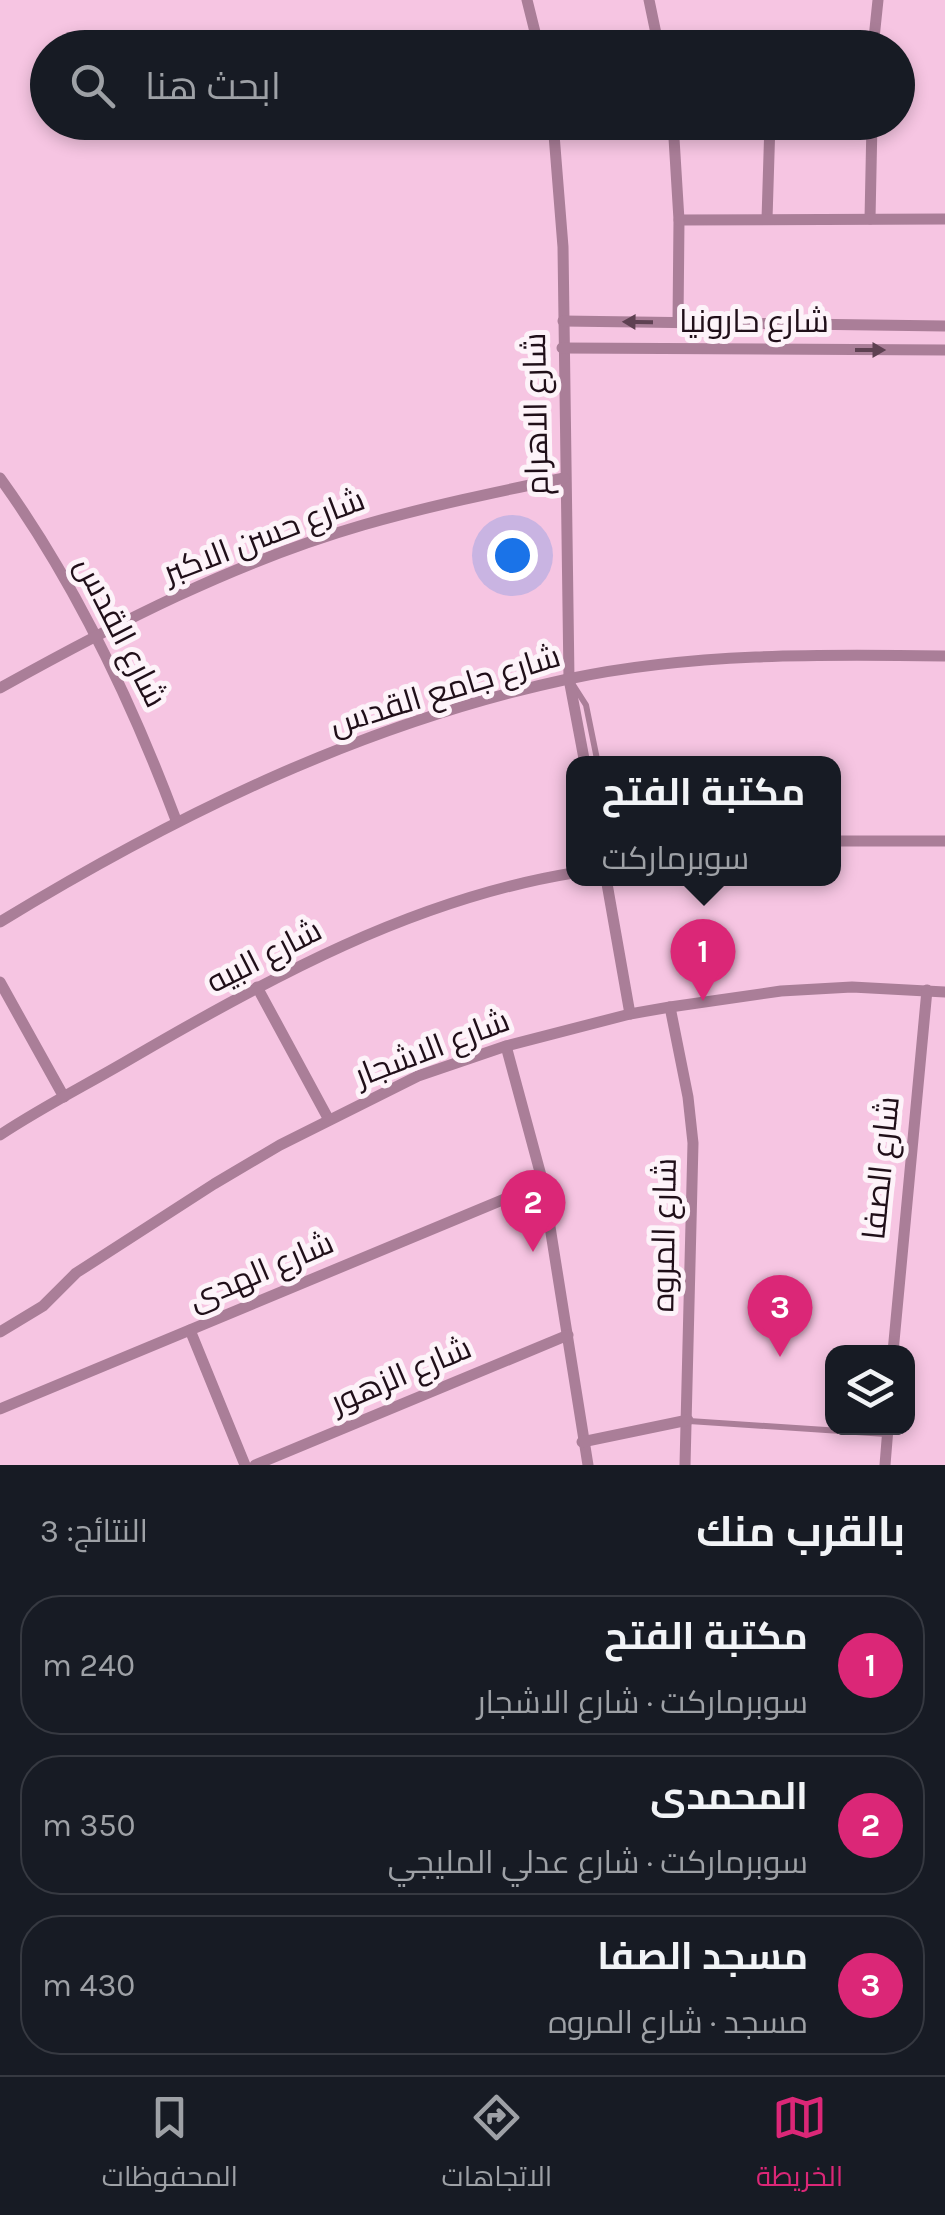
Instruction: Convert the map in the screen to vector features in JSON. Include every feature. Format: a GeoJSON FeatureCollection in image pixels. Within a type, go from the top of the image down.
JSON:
{"type":"FeatureCollection","features":[{"type":"Feature","properties":{"kind":"street"},"geometry":{"type":"LineString","coordinates":[[527,0],[534,30]]}},
{"type":"Feature","properties":{"kind":"street"},"geometry":{"type":"LineString","coordinates":[[649,0],[656,30]]}},
{"type":"Feature","properties":{"kind":"street"},"geometry":{"type":"LineString","coordinates":[[876,30],[878,0]]}},
{"type":"Feature","properties":{"kind":"street","name":"شارع الاهرام"},"geometry":{"type":"LineString","coordinates":[[555,140],[562,213],[570,679],[584,756]]}},
{"type":"Feature","properties":{"kind":"street"},"geometry":{"type":"LineString","coordinates":[[674,140],[679,220],[678,322]]}},
{"type":"Feature","properties":{"kind":"street"},"geometry":{"type":"LineString","coordinates":[[767,220],[769,140]]}},
{"type":"Feature","properties":{"kind":"street"},"geometry":{"type":"LineString","coordinates":[[870,219],[872,140]]}},
{"type":"Feature","properties":{"kind":"street"},"geometry":{"type":"LineString","coordinates":[[679,220],[945,219]]}},
{"type":"Feature","properties":{"kind":"street","name":"شارع حارونيا"},"geometry":{"type":"LineString","coordinates":[[563,320],[945,326]]}},
{"type":"Feature","properties":{"kind":"street","name":"شارع حارونيا"},"geometry":{"type":"LineString","coordinates":[[562,348],[945,350]]}},
{"type":"Feature","properties":{"kind":"street","name":"شارع القدس"},"geometry":{"type":"LineString","coordinates":[[0,478],[96,636],[150,750],[176,820]]}},
{"type":"Feature","properties":{"kind":"street","name":"شارع حسن الاكبر"},"geometry":{"type":"LineString","coordinates":[[0,688],[199,586],[359,526],[564,478]]}},
{"type":"Feature","properties":{"kind":"street","name":"شارع جامع القدس"},"geometry":{"type":"LineString","coordinates":[[0,922],[176,820],[333,751],[412,723],[570,679],[760,658],[945,656]]}},
{"type":"Feature","properties":{"kind":"street"},"geometry":{"type":"LineString","coordinates":[[841,841],[945,841]]}},
{"type":"Feature","properties":{"kind":"street","name":"شارع البيه"},"geometry":{"type":"LineString","coordinates":[[0,1136],[257,987],[324,954],[437,908],[529,880],[566,874]]}},
{"type":"Feature","properties":{"kind":"street"},"geometry":{"type":"LineString","coordinates":[[607,886],[630,1014]]}},
{"type":"Feature","properties":{"kind":"street"},"geometry":{"type":"LineString","coordinates":[[0,982],[64,1097]]}},
{"type":"Feature","properties":{"kind":"street"},"geometry":{"type":"LineString","coordinates":[[257,987],[329,1120]]}},
{"type":"Feature","properties":{"kind":"street","name":"شارع الاشجار"},"geometry":{"type":"LineString","coordinates":[[0,1332],[43,1306],[76,1273],[214,1184],[418,1076],[506,1046],[670,1007],[781,991],[852,988],[945,992]]}},
{"type":"Feature","properties":{"kind":"street","name":"شارع الصفا"},"geometry":{"type":"LineString","coordinates":[[894,1345],[926,990]]}},
{"type":"Feature","properties":{"kind":"street","name":"شارع المروه"},"geometry":{"type":"LineString","coordinates":[[670,1007],[693,1143],[685,1465]]}},
{"type":"Feature","properties":{"kind":"street"},"geometry":{"type":"LineString","coordinates":[[506,1046],[543,1184],[588,1465]]}},
{"type":"Feature","properties":{"kind":"street","name":"شارع الهدى"},"geometry":{"type":"LineString","coordinates":[[0,1410],[543,1184]]}},
{"type":"Feature","properties":{"kind":"street"},"geometry":{"type":"LineString","coordinates":[[190,1330],[245,1465]]}},
{"type":"Feature","properties":{"kind":"street","name":"شارع الزهور"},"geometry":{"type":"LineString","coordinates":[[255,1465],[568,1335]]}},
{"type":"Feature","properties":{"kind":"street"},"geometry":{"type":"LineString","coordinates":[[582,1442],[688,1420]]}},
{"type":"Feature","properties":{"kind":"street"},"geometry":{"type":"LineString","coordinates":[[886,1465],[888,1435]]}},
{"type":"Feature","properties":{"kind":"lane"},"geometry":{"type":"LineString","coordinates":[[570,679],[586,705],[596,756]]}},
{"type":"Feature","properties":{"kind":"lane"},"geometry":{"type":"LineString","coordinates":[[688,1420],[825,1428]]}},
{"type":"Feature","properties":{"kind":"place","name":"مكتبة الفتح"},"geometry":{"type":"Point","coordinates":[703,1001]}},
{"type":"Feature","properties":{"kind":"place","name":"المحمدى"},"geometry":{"type":"Point","coordinates":[533,1252]}},
{"type":"Feature","properties":{"kind":"place","name":"مسجد الصفا"},"geometry":{"type":"Point","coordinates":[780,1357]}}]}
